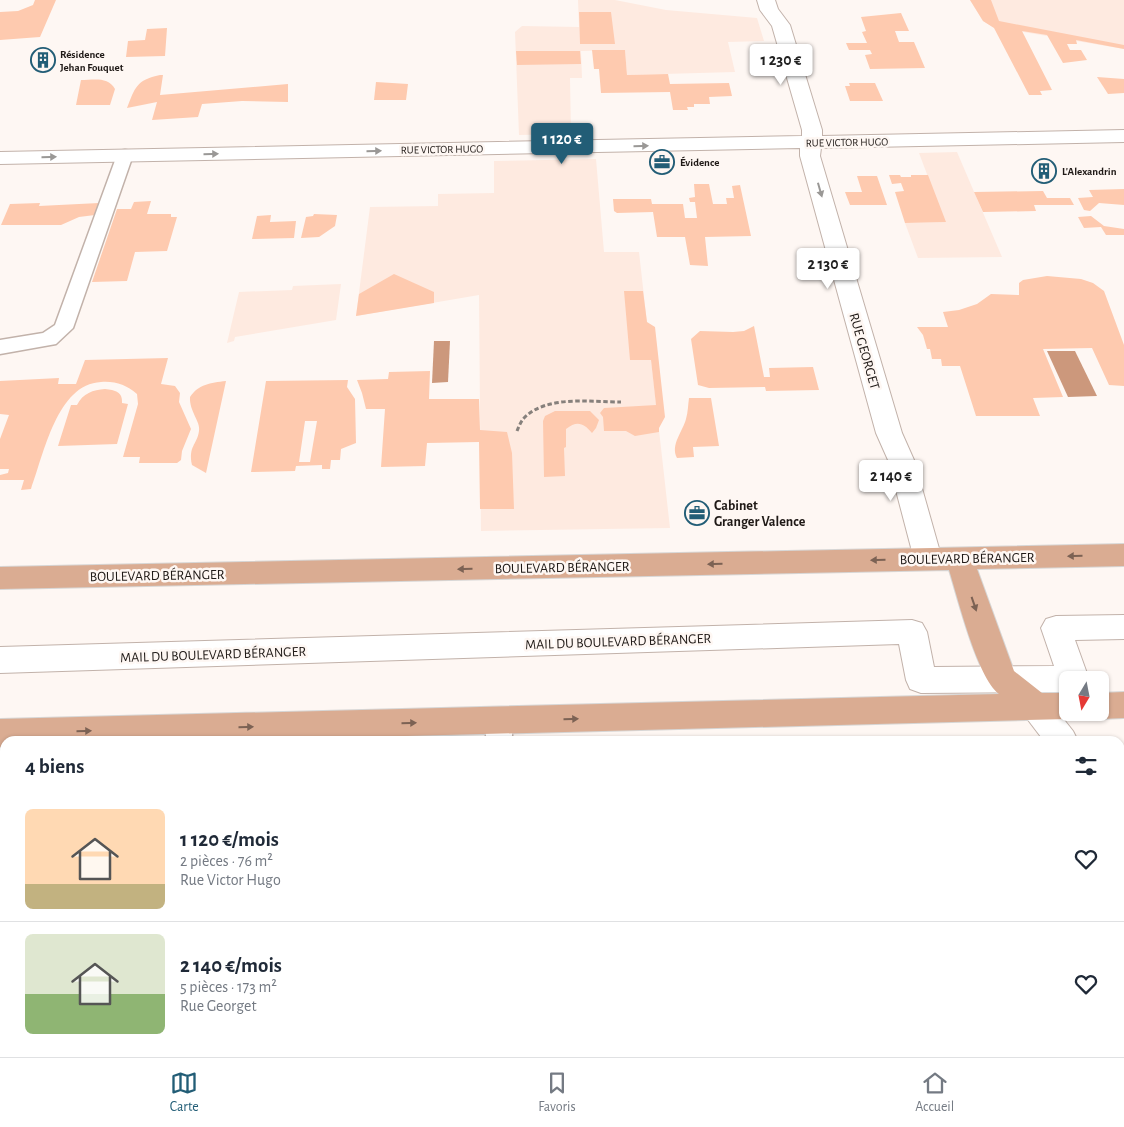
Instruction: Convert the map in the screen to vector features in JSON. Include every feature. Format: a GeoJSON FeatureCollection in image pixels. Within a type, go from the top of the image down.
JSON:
{"type":"FeatureCollection","features":[{"type":"Feature","properties":{"kind":"main road","name":"BOULEVARD BÉRANGER"},"geometry":{"type":"LineString","coordinates":[[0,578],[1124,555]]}},
{"type":"Feature","properties":{"kind":"main road"},"geometry":{"type":"LineString","coordinates":[[959,558],[992,655],[1003,680],[1036,707]]}},
{"type":"Feature","properties":{"kind":"main road"},"geometry":{"type":"LineString","coordinates":[[1109,706],[1124,705]]}},
{"type":"Feature","properties":{"kind":"main road"},"geometry":{"type":"LineString","coordinates":[[0,733],[189,735],[499,731],[1059,706]]}},
{"type":"Feature","properties":{"kind":"street","name":"RUE GEORGET"},"geometry":{"type":"LineString","coordinates":[[766,0],[769,10],[781,25],[812,130],[810,156],[889,433],[901,460],[928,559]]}},
{"type":"Feature","properties":{"kind":"street","name":"RUE VICTOR HUGO"},"geometry":{"type":"LineString","coordinates":[[0,158],[1124,136]]}},
{"type":"Feature","properties":{"kind":"street","name":"MAIL DU BOULEVARD BÉRANGER"},"geometry":{"type":"LineString","coordinates":[[0,660],[912,632],[921,680],[1074,679],[1056,628],[1124,627]]}},
{"type":"Feature","properties":{"kind":"street"},"geometry":{"type":"LineString","coordinates":[[1036,707],[1058,736]]}},
{"type":"Feature","properties":{"kind":"lane"},"geometry":{"type":"LineString","coordinates":[[0,348],[49,339],[63,328],[125,155]]}},
{"type":"Feature","properties":{"kind":"path"},"geometry":{"type":"LineString","coordinates":[[517,431],[524,418],[530,412],[548,404],[620,402]]}},
{"type":"Feature","properties":{"kind":"shaded area"},"geometry":{"type":"Polygon","coordinates":[[[35,0],[56,0],[40,37],[0,40],[0,12],[18,11],[33,5],[35,0]]]}},
{"type":"Feature","properties":{"kind":"shaded area"},"geometry":{"type":"Polygon","coordinates":[[[578,0],[615,0],[666,10],[757,18],[764,41],[728,42],[735,72],[627,75],[625,50],[581,51],[582,78],[570,78],[571,134],[519,135],[515,32],[522,26],[579,27],[578,0]]]}},
{"type":"Feature","properties":{"kind":"shaded area"},"geometry":{"type":"Polygon","coordinates":[[[970,0],[1124,0],[1124,49],[993,27],[983,21],[970,0]]]}},
{"type":"Feature","properties":{"kind":"shaded area"},"geometry":{"type":"Polygon","coordinates":[[[970,0],[991,0],[999,21],[1124,45],[1124,49],[1076,40],[1077,44],[1067,44],[1070,50],[1081,50],[1087,60],[1063,63],[1047,35],[1022,31],[1052,90],[1040,91],[1042,95],[1029,95],[994,28],[983,21],[970,0]]]}},
{"type":"Feature","properties":{"kind":"shaded area"},"geometry":{"type":"Polygon","coordinates":[[[579,12],[611,12],[615,44],[580,44],[579,12]]]}},
{"type":"Feature","properties":{"kind":"shaded area"},"geometry":{"type":"Polygon","coordinates":[[[901,13],[909,31],[895,31],[899,42],[914,42],[925,68],[870,69],[865,55],[872,54],[870,50],[849,50],[846,43],[867,43],[862,32],[866,31],[861,17],[901,13]]]}},
{"type":"Feature","properties":{"kind":"shaded area"},"geometry":{"type":"Polygon","coordinates":[[[167,28],[165,56],[126,57],[128,41],[145,40],[147,29],[167,28]]]}},
{"type":"Feature","properties":{"kind":"shaded area"},"geometry":{"type":"Polygon","coordinates":[[[592,50],[625,50],[627,75],[668,74],[670,84],[729,83],[732,96],[709,97],[710,104],[694,104],[694,107],[687,107],[688,110],[673,110],[670,92],[601,93],[599,69],[594,69],[592,50]]]}},
{"type":"Feature","properties":{"kind":"shaded area"},"geometry":{"type":"Polygon","coordinates":[[[516,51],[580,51],[581,64],[517,65],[516,51]]]}},
{"type":"Feature","properties":{"kind":"shaded area"},"geometry":{"type":"Polygon","coordinates":[[[163,75],[160,95],[288,84],[288,102],[242,101],[202,104],[198,117],[152,120],[157,102],[127,108],[132,95],[141,82],[163,75]]]}},
{"type":"Feature","properties":{"kind":"shaded area"},"geometry":{"type":"Polygon","coordinates":[[[1097,77],[1124,79],[1124,93],[1108,94],[1097,77]]]}},
{"type":"Feature","properties":{"kind":"shaded area"},"geometry":{"type":"Polygon","coordinates":[[[81,80],[104,80],[112,85],[115,89],[110,105],[76,105],[81,80]]]}},
{"type":"Feature","properties":{"kind":"shaded area"},"geometry":{"type":"Polygon","coordinates":[[[376,82],[408,84],[406,100],[374,100],[376,82]]]}},
{"type":"Feature","properties":{"kind":"shaded area"},"geometry":{"type":"Polygon","coordinates":[[[849,83],[875,83],[883,101],[850,101],[845,86],[850,86],[849,83]]]}},
{"type":"Feature","properties":{"kind":"shaded area"},"geometry":{"type":"Polygon","coordinates":[[[957,152],[1002,257],[918,258],[905,223],[945,222],[919,153],[957,152]]]}},
{"type":"Feature","properties":{"kind":"shaded area"},"geometry":{"type":"Polygon","coordinates":[[[596,159],[604,252],[639,252],[670,528],[481,531],[479,295],[356,316],[370,207],[438,206],[438,194],[494,193],[494,161],[596,159]]]}},
{"type":"Feature","properties":{"kind":"shaded area"},"geometry":{"type":"Polygon","coordinates":[[[889,175],[911,177],[911,175],[928,175],[946,222],[905,223],[895,192],[904,191],[901,183],[892,184],[889,175]]]}},
{"type":"Feature","properties":{"kind":"shaded area"},"geometry":{"type":"Polygon","coordinates":[[[857,176],[877,176],[887,205],[850,205],[845,192],[862,192],[857,176]]]}},
{"type":"Feature","properties":{"kind":"shaded area"},"geometry":{"type":"Polygon","coordinates":[[[694,184],[709,184],[713,204],[727,204],[726,198],[734,198],[732,186],[740,185],[751,236],[705,237],[708,266],[690,265],[685,237],[657,237],[653,212],[617,213],[614,211],[613,199],[651,199],[652,204],[683,204],[685,218],[697,218],[695,202],[690,202],[689,198],[695,197],[694,184]]]}},
{"type":"Feature","properties":{"kind":"shaded area"},"geometry":{"type":"Polygon","coordinates":[[[1124,189],[1124,205],[1099,203],[1090,211],[1084,210],[1078,198],[1093,197],[1089,190],[1124,189]]]}},
{"type":"Feature","properties":{"kind":"shaded area"},"geometry":{"type":"Polygon","coordinates":[[[1043,191],[1047,198],[1070,198],[1074,205],[1034,205],[1036,211],[983,212],[974,192],[1043,191]]]}},
{"type":"Feature","properties":{"kind":"shaded area"},"geometry":{"type":"Polygon","coordinates":[[[151,201],[147,214],[171,214],[171,217],[177,217],[167,251],[135,252],[127,281],[92,282],[117,209],[131,209],[134,202],[151,201]]]}},
{"type":"Feature","properties":{"kind":"shaded area"},"geometry":{"type":"Polygon","coordinates":[[[40,203],[39,206],[99,203],[95,215],[79,217],[61,225],[1,225],[10,204],[40,203]]]}},
{"type":"Feature","properties":{"kind":"shaded area"},"geometry":{"type":"Polygon","coordinates":[[[314,214],[337,215],[335,226],[319,237],[301,238],[306,217],[313,216],[314,214]]]}},
{"type":"Feature","properties":{"kind":"shaded area"},"geometry":{"type":"Polygon","coordinates":[[[271,215],[270,222],[296,221],[294,238],[252,239],[257,216],[271,215]]]}},
{"type":"Feature","properties":{"kind":"shaded area"},"geometry":{"type":"Polygon","coordinates":[[[1091,216],[1104,226],[1124,229],[1124,235],[1106,235],[1101,227],[1084,228],[1078,217],[1091,216]]]}},
{"type":"Feature","properties":{"kind":"shaded area"},"geometry":{"type":"Polygon","coordinates":[[[394,274],[434,292],[434,303],[356,316],[359,294],[394,274]]]}},
{"type":"Feature","properties":{"kind":"shaded area"},"geometry":{"type":"Polygon","coordinates":[[[1047,276],[1081,279],[1093,283],[1104,291],[1124,345],[1124,386],[1109,385],[1092,348],[1043,349],[1063,397],[1033,398],[1040,416],[976,416],[960,366],[942,366],[941,359],[932,359],[930,349],[927,349],[923,335],[917,327],[948,327],[943,312],[959,310],[977,304],[991,294],[1019,295],[1019,283],[1023,280],[1047,276]]]}},
{"type":"Feature","properties":{"kind":"shaded area"},"geometry":{"type":"Polygon","coordinates":[[[341,284],[336,320],[235,337],[234,341],[227,343],[239,292],[292,290],[293,286],[341,284]]]}},
{"type":"Feature","properties":{"kind":"shaded area"},"geometry":{"type":"Polygon","coordinates":[[[624,291],[643,291],[647,322],[655,327],[665,417],[659,432],[635,436],[626,431],[604,431],[603,417],[600,413],[604,408],[656,405],[651,360],[630,360],[624,291]]]}},
{"type":"Feature","properties":{"kind":"shaded area"},"geometry":{"type":"Polygon","coordinates":[[[754,326],[764,377],[770,377],[769,368],[813,367],[819,390],[766,391],[765,387],[709,388],[698,385],[691,339],[700,331],[744,331],[754,326]]]}},
{"type":"Feature","properties":{"kind":"shaded area"},"geometry":{"type":"Polygon","coordinates":[[[434,341],[450,341],[448,382],[432,383],[434,341]]]}},
{"type":"Feature","properties":{"kind":"shaded area"},"geometry":{"type":"Polygon","coordinates":[[[1047,351],[1075,351],[1097,396],[1068,397],[1047,351]]]}},
{"type":"Feature","properties":{"kind":"shaded area"},"geometry":{"type":"Polygon","coordinates":[[[168,358],[161,384],[175,386],[180,393],[179,402],[191,429],[182,451],[181,460],[177,463],[139,463],[140,457],[123,457],[138,404],[137,394],[120,384],[101,382],[86,386],[73,395],[63,408],[47,440],[31,489],[21,490],[24,480],[0,480],[0,475],[8,473],[9,469],[0,469],[0,439],[9,415],[0,414],[0,381],[59,378],[58,384],[76,384],[85,360],[168,358]]]}},
{"type":"Feature","properties":{"kind":"shaded area"},"geometry":{"type":"Polygon","coordinates":[[[430,371],[429,399],[479,399],[480,430],[507,432],[512,453],[514,509],[480,509],[479,442],[427,443],[425,466],[381,467],[385,409],[366,409],[357,380],[388,379],[389,372],[430,371]]]}},
{"type":"Feature","properties":{"kind":"shaded area"},"geometry":{"type":"Polygon","coordinates":[[[348,380],[347,387],[355,399],[356,443],[341,449],[340,460],[331,460],[330,469],[322,469],[322,465],[296,466],[295,471],[251,472],[266,381],[348,380]],[[305,421],[299,462],[310,462],[317,421],[305,421]]]}},
{"type":"Feature","properties":{"kind":"shaded area"},"geometry":{"type":"Polygon","coordinates":[[[226,381],[206,473],[192,465],[191,454],[199,428],[191,407],[190,397],[201,387],[226,381]]]}},
{"type":"Feature","properties":{"kind":"shaded area"},"geometry":{"type":"Polygon","coordinates":[[[105,389],[118,392],[122,403],[128,404],[117,444],[58,446],[71,405],[77,405],[89,393],[105,389]]]}},
{"type":"Feature","properties":{"kind":"shaded area"},"geometry":{"type":"Polygon","coordinates":[[[689,398],[711,398],[719,446],[693,447],[694,457],[677,458],[675,453],[676,443],[686,419],[689,398]]]}},
{"type":"Feature","properties":{"kind":"shaded area"},"geometry":{"type":"Polygon","coordinates":[[[555,411],[590,411],[599,420],[592,433],[580,424],[574,424],[566,429],[566,447],[564,448],[565,476],[544,477],[543,421],[545,416],[555,411]]]}},
{"type":"Feature","properties":{"kind":"place","name":"Résidence Jehan Fouquet"},"geometry":{"type":"Point","coordinates":[43,60]}},
{"type":"Feature","properties":{"kind":"place","name":"Évidence"},"geometry":{"type":"Point","coordinates":[662,162]}},
{"type":"Feature","properties":{"kind":"place","name":"L'Alexandrin"},"geometry":{"type":"Point","coordinates":[1044,171]}},
{"type":"Feature","properties":{"kind":"place","name":"Cabinet Granger Valence"},"geometry":{"type":"Point","coordinates":[697,513]}}]}
